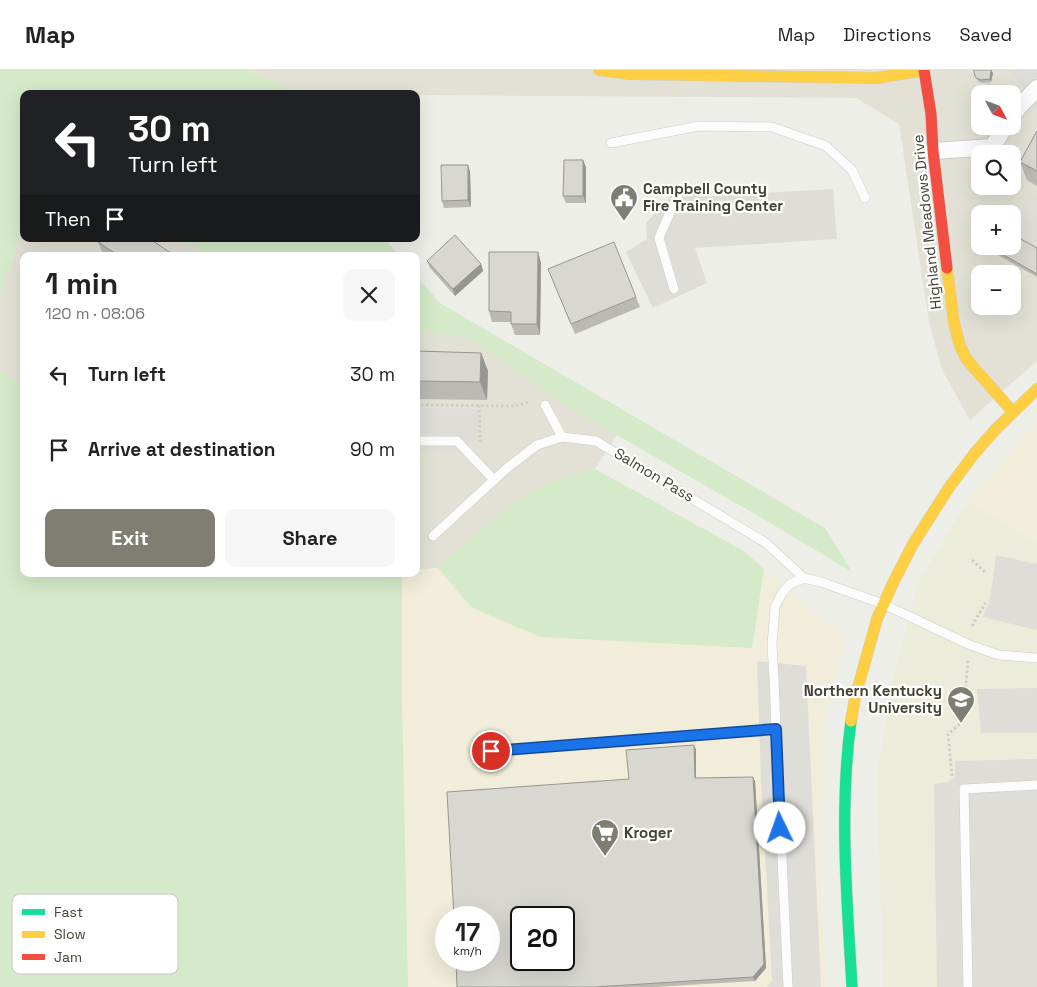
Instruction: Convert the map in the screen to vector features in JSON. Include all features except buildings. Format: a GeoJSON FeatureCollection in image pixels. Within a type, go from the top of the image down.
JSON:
{"type":"FeatureCollection","features":[{"type":"Feature","properties":{"kind":"street"},"geometry":{"type":"LineString","coordinates":[[599,70],[630,74],[878,78],[924,70]]}},
{"type":"Feature","properties":{"kind":"street","name":"Highland Meadows Drive"},"geometry":{"type":"LineString","coordinates":[[924,70],[931,114],[933,152],[954,323],[960,346],[967,360],[1013,412]]}},
{"type":"Feature","properties":{"kind":"street"},"geometry":{"type":"LineString","coordinates":[[1021,105],[1037,88]]}},
{"type":"Feature","properties":{"kind":"street"},"geometry":{"type":"LineString","coordinates":[[933,152],[992,146],[1000,135]]}},
{"type":"Feature","properties":{"kind":"street"},"geometry":{"type":"LineString","coordinates":[[852,987],[844,823],[846,778],[850,725],[870,644],[883,604],[923,527],[943,496],[974,454],[1037,389]]}},
{"type":"Feature","properties":{"kind":"lane"},"geometry":{"type":"LineString","coordinates":[[611,143],[699,126],[772,127],[826,146],[852,170],[865,198]]}},
{"type":"Feature","properties":{"kind":"lane"},"geometry":{"type":"LineString","coordinates":[[674,289],[659,238],[678,194]]}},
{"type":"Feature","properties":{"kind":"lane"},"geometry":{"type":"LineString","coordinates":[[545,405],[562,436]]}},
{"type":"Feature","properties":{"kind":"lane","name":"Salmon Pass"},"geometry":{"type":"LineString","coordinates":[[432,536],[506,469],[537,445],[562,436],[596,440],[766,543],[804,578],[821,582],[883,604],[970,645],[999,655],[1037,658]]}},
{"type":"Feature","properties":{"kind":"lane"},"geometry":{"type":"LineString","coordinates":[[420,441],[457,441],[494,480]]}},
{"type":"Feature","properties":{"kind":"lane"},"geometry":{"type":"LineString","coordinates":[[788,987],[772,645],[775,607],[782,593],[790,584],[804,578]]}},
{"type":"Feature","properties":{"kind":"lane"},"geometry":{"type":"LineString","coordinates":[[491,751],[776,729]]}},
{"type":"Feature","properties":{"kind":"lane"},"geometry":{"type":"LineString","coordinates":[[968,987],[964,788],[1037,785]]}},
{"type":"Feature","properties":{"kind":"path"},"geometry":{"type":"LineString","coordinates":[[420,405],[515,406],[532,402],[538,407],[545,405]]}},
{"type":"Feature","properties":{"kind":"path"},"geometry":{"type":"LineString","coordinates":[[479,405],[480,440],[486,446]]}},
{"type":"Feature","properties":{"kind":"path"},"geometry":{"type":"LineString","coordinates":[[972,560],[986,573]]}},
{"type":"Feature","properties":{"kind":"path"},"geometry":{"type":"LineString","coordinates":[[972,626],[987,600]]}},
{"type":"Feature","properties":{"kind":"path"},"geometry":{"type":"LineString","coordinates":[[952,776],[948,734],[962,721],[969,657]]}},
{"type":"Feature","properties":{"kind":"shaded area"},"geometry":{"type":"Polygon","coordinates":[[[248,70],[1037,70],[1037,361],[970,420],[942,370],[929,322],[899,124],[856,98],[420,95],[420,90],[294,90],[248,70]]]}},
{"type":"Feature","properties":{"kind":"shaded area"},"geometry":{"type":"Polygon","coordinates":[[[1010,70],[1037,70],[1037,108],[1035,109],[1010,70]]]}},
{"type":"Feature","properties":{"kind":"shaded area"},"geometry":{"type":"Polygon","coordinates":[[[681,185],[711,196],[833,189],[837,239],[695,248],[707,283],[653,308],[626,252],[647,239],[646,223],[681,185]]]}},
{"type":"Feature","properties":{"kind":"shaded area"},"geometry":{"type":"Polygon","coordinates":[[[1031,192],[1037,196],[1037,251],[1021,242],[1021,210],[1031,192]]]}},
{"type":"Feature","properties":{"kind":"shaded area"},"geometry":{"type":"Polygon","coordinates":[[[20,236],[20,242],[184,242],[205,252],[20,252],[20,384],[0,371],[0,297],[20,236]]]}},
{"type":"Feature","properties":{"kind":"shaded area"},"geometry":{"type":"Polygon","coordinates":[[[420,331],[468,337],[573,410],[617,435],[595,469],[551,482],[464,544],[438,568],[420,570],[420,331]]]}},
{"type":"Feature","properties":{"kind":"shaded area"},"geometry":{"type":"Polygon","coordinates":[[[420,408],[478,409],[477,440],[453,452],[420,451],[420,408]]]}},
{"type":"Feature","properties":{"kind":"shaded area"},"geometry":{"type":"Polygon","coordinates":[[[1037,421],[1037,543],[967,501],[1037,421]]]}},
{"type":"Feature","properties":{"kind":"shaded area","name":"Northern Kentucky University"},"geometry":{"type":"Polygon","coordinates":[[[967,501],[1037,543],[1037,987],[883,987],[877,772],[893,675],[918,583],[967,501]]]}},
{"type":"Feature","properties":{"kind":"shaded area"},"geometry":{"type":"Polygon","coordinates":[[[996,555],[1037,564],[1037,630],[983,617],[990,600],[996,555]]]}},
{"type":"Feature","properties":{"kind":"shaded area"},"geometry":{"type":"Polygon","coordinates":[[[438,568],[471,607],[753,648],[764,569],[809,609],[845,634],[823,725],[822,911],[826,987],[408,987],[402,703],[402,577],[420,577],[420,570],[438,568]]]}},
{"type":"Feature","properties":{"kind":"shaded area"},"geometry":{"type":"Polygon","coordinates":[[[757,661],[806,666],[821,987],[767,987],[772,981],[761,780],[757,661]]]}},
{"type":"Feature","properties":{"kind":"shaded area"},"geometry":{"type":"Polygon","coordinates":[[[1037,688],[1037,733],[981,733],[977,689],[1037,688]]]}},
{"type":"Feature","properties":{"kind":"shaded area"},"geometry":{"type":"Polygon","coordinates":[[[1037,759],[1037,987],[937,987],[934,784],[949,782],[955,777],[955,761],[1037,759]]]}},
{"type":"Feature","properties":{"kind":"green space"},"geometry":{"type":"Polygon","coordinates":[[[0,70],[248,70],[294,90],[20,90],[20,236],[0,297],[0,70]]]}},
{"type":"Feature","properties":{"kind":"green space"},"geometry":{"type":"Polygon","coordinates":[[[184,242],[388,242],[396,252],[205,252],[184,242]]]}},
{"type":"Feature","properties":{"kind":"green space"},"geometry":{"type":"Polygon","coordinates":[[[420,280],[440,303],[825,528],[852,572],[573,410],[468,337],[420,331],[420,280]]]}},
{"type":"Feature","properties":{"kind":"green space"},"geometry":{"type":"Polygon","coordinates":[[[0,371],[20,384],[20,577],[402,577],[402,703],[408,987],[0,987],[0,371]]]}},
{"type":"Feature","properties":{"kind":"green space"},"geometry":{"type":"Polygon","coordinates":[[[595,469],[744,551],[764,569],[752,648],[540,637],[471,607],[438,568],[517,501],[551,482],[595,469]]]}},
{"type":"Feature","properties":{"kind":"traffic: fast"},"geometry":{"type":"LineString","coordinates":[[851,721],[845,787],[845,854],[852,987]]}},
{"type":"Feature","properties":{"kind":"traffic: slow"},"geometry":{"type":"LineString","coordinates":[[599,70],[630,74],[877,78],[924,70]]}},
{"type":"Feature","properties":{"kind":"traffic: slow"},"geometry":{"type":"LineString","coordinates":[[947,268],[954,323],[960,346],[967,360],[1013,412]]}},
{"type":"Feature","properties":{"kind":"traffic: slow"},"geometry":{"type":"LineString","coordinates":[[851,721],[855,698],[877,619],[913,544],[948,489],[974,454],[996,429],[1037,389]]}},
{"type":"Feature","properties":{"kind":"traffic: jam"},"geometry":{"type":"LineString","coordinates":[[924,70],[931,114],[933,151],[947,268]]}},
{"type":"Feature","properties":{"kind":"place","name":"Campbell County Fire Training Center"},"geometry":{"type":"Point","coordinates":[624,222]}},
{"type":"Feature","properties":{"kind":"place","name":"Northern Kentucky University"},"geometry":{"type":"Point","coordinates":[961,724]}},
{"type":"Feature","properties":{"kind":"place","name":"Kroger"},"geometry":{"type":"Point","coordinates":[605,857]}},
{"type":"Feature","properties":{"kind":"route"},"geometry":{"type":"LineString","coordinates":[[491,751],[776,729],[780,828]]}}]}
